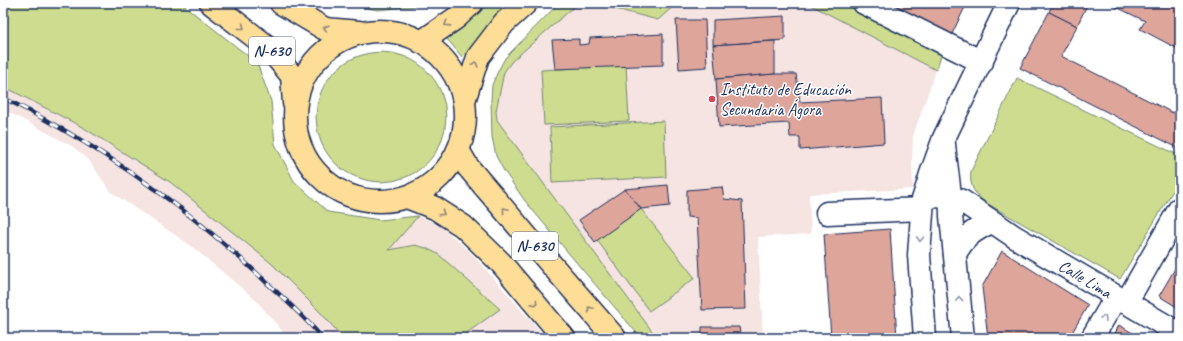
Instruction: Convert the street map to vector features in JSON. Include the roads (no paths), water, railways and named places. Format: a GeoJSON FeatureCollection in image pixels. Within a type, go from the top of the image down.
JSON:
{"type":"FeatureCollection","features":[{"type":"Feature","properties":{"kind":"main road","name":"N-630"},"geometry":{"type":"LineString","coordinates":[[211,3],[270,48],[292,76],[295,122],[302,149],[310,164],[326,181],[344,193],[377,201],[407,197],[429,186],[450,164],[458,150],[464,129],[464,101],[457,79],[448,64],[439,55],[421,42],[401,34],[390,32],[365,33],[325,29],[281,3]]}},
{"type":"Feature","properties":{"kind":"main road"},"geometry":{"type":"LineString","coordinates":[[421,42],[456,18],[472,3]]}},
{"type":"Feature","properties":{"kind":"main road"},"geometry":{"type":"LineString","coordinates":[[464,101],[478,57],[504,23],[526,3]]}},
{"type":"Feature","properties":{"kind":"main road","name":"N-630"},"geometry":{"type":"LineString","coordinates":[[295,122],[297,96],[306,75],[317,59],[332,46],[348,38],[365,33]]}},
{"type":"Feature","properties":{"kind":"main road","name":"N-630"},"geometry":{"type":"LineString","coordinates":[[458,150],[468,167],[615,338]]}},
{"type":"Feature","properties":{"kind":"main road","name":"N-630"},"geometry":{"type":"LineString","coordinates":[[407,197],[435,208],[462,226],[501,263],[564,338]]}},
{"type":"Feature","properties":{"kind":"street"},"geometry":{"type":"LineString","coordinates":[[864,3],[982,62]]}},
{"type":"Feature","properties":{"kind":"street"},"geometry":{"type":"LineString","coordinates":[[925,338],[919,255],[922,209],[931,174],[944,138],[982,62],[1009,3]]}},
{"type":"Feature","properties":{"kind":"street"},"geometry":{"type":"LineString","coordinates":[[944,138],[947,174],[952,206],[963,338]]}},
{"type":"Feature","properties":{"kind":"street","name":"Calle Lima"},"geometry":{"type":"LineString","coordinates":[[827,213],[922,209],[952,206],[991,222],[1180,334]]}},
{"type":"Feature","properties":{"kind":"street"},"geometry":{"type":"LineString","coordinates":[[1092,338],[1121,300],[1180,208]]}},
{"type":"Feature","properties":{"kind":"street"},"geometry":{"type":"LineString","coordinates":[[955,254],[962,242],[969,235],[976,229],[991,222]]}},
{"type":"Feature","properties":{"kind":"railway"},"geometry":{"type":"LineString","coordinates":[[3,98],[89,145],[116,162],[168,199],[241,259],[294,308],[322,338]]}},
{"type":"Feature","properties":{"kind":"place","name":"Instituto de Educación Secundaria Ágora"},"geometry":{"type":"Point","coordinates":[712,99]}}]}
